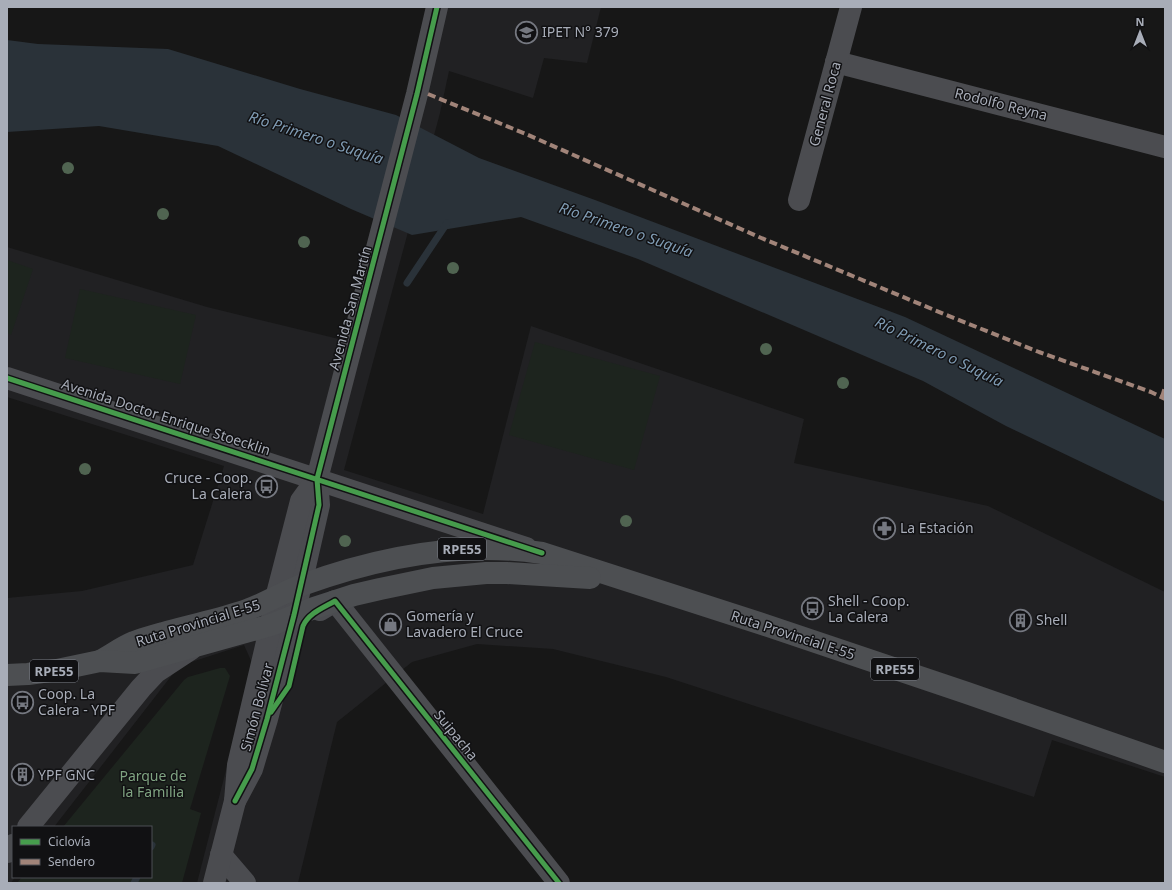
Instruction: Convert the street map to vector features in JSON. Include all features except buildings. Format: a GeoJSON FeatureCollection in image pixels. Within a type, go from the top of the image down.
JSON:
{"type":"FeatureCollection","features":[{"type":"Feature","properties":{"kind":"main road","name":"Ruta Provincial E-55"},"geometry":{"type":"LineString","coordinates":[[100,661],[134,641],[243,611],[301,586],[349,569],[406,556],[435,552],[494,548],[518,550],[542,553],[766,626],[987,700],[1165,762]]}},
{"type":"Feature","properties":{"kind":"main road","name":"Ruta Provincial E-55"},"geometry":{"type":"LineString","coordinates":[[7,675],[57,670],[100,661],[135,663],[271,625],[336,601],[380,589],[419,581],[486,573],[532,574],[624,580]]}},
{"type":"Feature","properties":{"kind":"street","name":"Avenida San Martín"},"geometry":{"type":"LineString","coordinates":[[294,616],[319,505],[317,479],[417,94],[437,7]]}},
{"type":"Feature","properties":{"kind":"street","name":"General Roca"},"geometry":{"type":"LineString","coordinates":[[799,200],[851,7]]}},
{"type":"Feature","properties":{"kind":"street","name":"Rodolfo Reyna"},"geometry":{"type":"LineString","coordinates":[[836,62],[1165,147]]}},
{"type":"Feature","properties":{"kind":"street","name":"Avenida Doctor Enrique Stoecklin"},"geometry":{"type":"LineString","coordinates":[[7,378],[542,553]]}},
{"type":"Feature","properties":{"kind":"street","name":"Avenida San Martín"},"geometry":{"type":"LineString","coordinates":[[271,625],[276,598],[301,501],[317,479]]}},
{"type":"Feature","properties":{"kind":"street"},"geometry":{"type":"LineString","coordinates":[[267,719],[289,686],[303,626],[306,620],[316,611],[336,601]]}},
{"type":"Feature","properties":{"kind":"street","name":"Suipacha"},"geometry":{"type":"LineString","coordinates":[[336,601],[559,883]]}},
{"type":"Feature","properties":{"kind":"street","name":"Simón Bolívar"},"geometry":{"type":"LineString","coordinates":[[235,801],[252,769],[267,719],[294,616]]}},
{"type":"Feature","properties":{"kind":"street","name":"Simón Bolívar"},"geometry":{"type":"LineString","coordinates":[[214,883],[235,801],[238,765],[271,625]]}},
{"type":"Feature","properties":{"kind":"street"},"geometry":{"type":"LineString","coordinates":[[29,826],[141,688],[156,672],[192,648]]}},
{"type":"Feature","properties":{"kind":"street"},"geometry":{"type":"LineString","coordinates":[[221,855],[245,883]]}},
{"type":"Feature","properties":{"kind":"shaded area"},"geometry":{"type":"Polygon","coordinates":[[[429,7],[601,7],[587,63],[544,58],[533,98],[449,71],[440,113],[344,470],[483,514],[531,326],[804,419],[794,463],[988,506],[1165,592],[1165,777],[1052,740],[1034,797],[666,677],[553,649],[477,644],[412,662],[337,722],[298,883],[197,883],[253,665],[244,645],[179,666],[55,826],[12,826],[12,878],[14,878],[11,883],[7,883],[7,598],[82,591],[193,565],[224,466],[7,397],[7,247],[207,307],[343,340],[429,7]]]}},
{"type":"Feature","properties":{"kind":"green space"},"geometry":{"type":"Polygon","coordinates":[[[7,260],[33,269],[11,335],[7,333],[7,260]]]}},
{"type":"Feature","properties":{"kind":"green space"},"geometry":{"type":"Polygon","coordinates":[[[80,289],[196,315],[180,384],[65,358],[80,289]]]}},
{"type":"Feature","properties":{"kind":"green space"},"geometry":{"type":"Polygon","coordinates":[[[535,342],[660,376],[634,470],[509,435],[535,342]]]}},
{"type":"Feature","properties":{"kind":"green space","name":"Parque de la Familia"},"geometry":{"type":"Polygon","coordinates":[[[220,668],[225,668],[230,676],[190,809],[201,813],[182,883],[17,883],[21,878],[152,878],[152,826],[64,826],[188,677],[220,668]]]}},
{"type":"Feature","properties":{"kind":"water","name":"Río Primero o Suquía"},"geometry":{"type":"Polygon","coordinates":[[[7,40],[38,44],[168,49],[300,89],[396,115],[479,158],[595,200],[905,317],[1165,439],[1165,502],[1006,426],[923,381],[638,259],[521,217],[412,235],[351,209],[218,146],[99,126],[7,132],[7,40]]]}},
{"type":"Feature","properties":{"kind":"waterway"},"geometry":{"type":"LineString","coordinates":[[407,283],[447,223]]}},
{"type":"Feature","properties":{"kind":"waterway"},"geometry":{"type":"LineString","coordinates":[[134,883],[136,878]]}},
{"type":"Feature","properties":{"kind":"marked path"},"geometry":{"type":"LineString","coordinates":[[428,94],[526,134],[759,237],[944,314],[1039,352],[1151,392],[1165,399]]}},
{"type":"Feature","properties":{"kind":"marked path"},"geometry":{"type":"LineString","coordinates":[[1162,397],[1165,387]]}},
{"type":"Feature","properties":{"kind":"cycle path"},"geometry":{"type":"LineString","coordinates":[[235,801],[252,769],[267,719],[294,615],[319,505],[317,479],[417,94],[437,7]]}},
{"type":"Feature","properties":{"kind":"cycle path"},"geometry":{"type":"LineString","coordinates":[[7,378],[542,553]]}},
{"type":"Feature","properties":{"kind":"cycle path"},"geometry":{"type":"LineString","coordinates":[[271,712],[289,686],[303,626],[306,621],[317,611],[335,601],[559,883]]}},
{"type":"Feature","properties":{"kind":"place","name":"IPET N° 379"},"geometry":{"type":"Point","coordinates":[526,32]}},
{"type":"Feature","properties":{"kind":"place","name":"Cruce - Coop. La Calera"},"geometry":{"type":"Point","coordinates":[267,486]}},
{"type":"Feature","properties":{"kind":"place","name":"La Estación"},"geometry":{"type":"Point","coordinates":[884,528]}},
{"type":"Feature","properties":{"kind":"place","name":"Shell - Coop. La Calera"},"geometry":{"type":"Point","coordinates":[812,609]}},
{"type":"Feature","properties":{"kind":"place","name":"Shell"},"geometry":{"type":"Point","coordinates":[1021,620]}},
{"type":"Feature","properties":{"kind":"place","name":"Gomería y Lavadero El Cruce"},"geometry":{"type":"Point","coordinates":[390,624]}},
{"type":"Feature","properties":{"kind":"place","name":"Coop. La Calera - YPF"},"geometry":{"type":"Point","coordinates":[23,702]}},
{"type":"Feature","properties":{"kind":"place","name":"YPF GNC"},"geometry":{"type":"Point","coordinates":[23,775]}}]}
